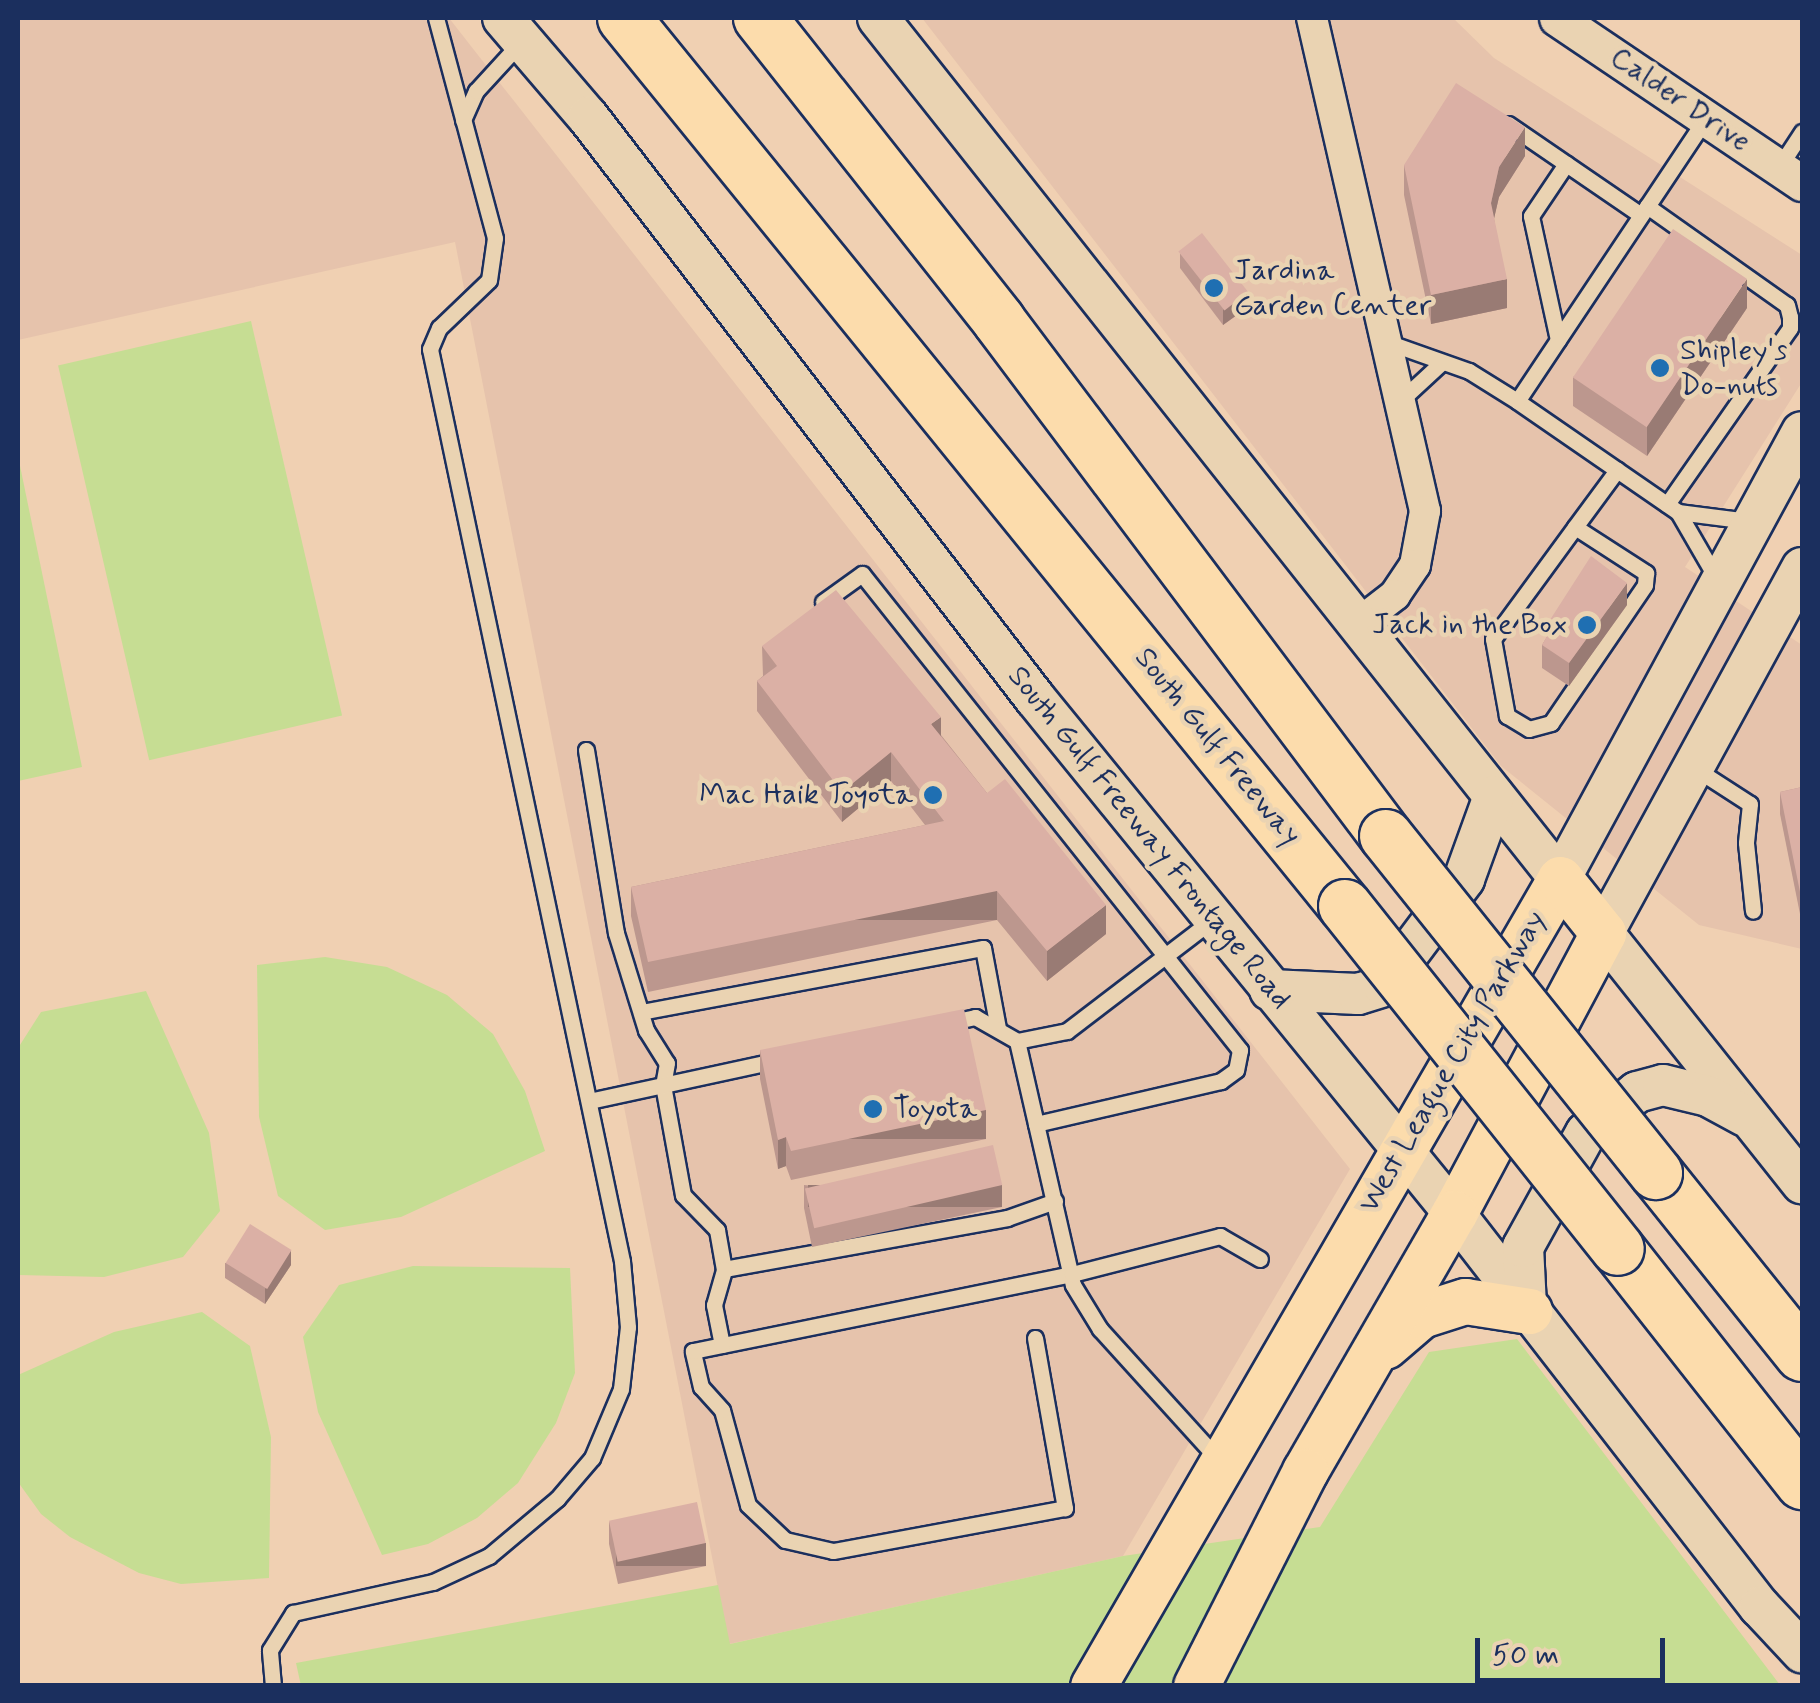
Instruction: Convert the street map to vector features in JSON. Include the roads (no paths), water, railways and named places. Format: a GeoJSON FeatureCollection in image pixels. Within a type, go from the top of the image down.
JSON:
{"type":"FeatureCollection","features":[{"type":"Feature","properties":{"kind":"highway"},"geometry":{"type":"LineString","coordinates":[[588,18],[706,168],[803,238]]}},
{"type":"Feature","properties":{"kind":"highway","name":"South Gulf Freeway"},"geometry":{"type":"LineString","coordinates":[[624,18],[1344,906],[1802,1483]]}},
{"type":"Feature","properties":{"kind":"highway"},"geometry":{"type":"LineString","coordinates":[[760,18],[1089,442],[1386,836],[1802,1356]]}},
{"type":"Feature","properties":{"kind":"highway"},"geometry":{"type":"LineString","coordinates":[[794,18],[966,239],[1089,442]]}},
{"type":"Feature","properties":{"kind":"main road"},"geometry":{"type":"LineString","coordinates":[[878,18],[1802,1183]]}},
{"type":"Feature","properties":{"kind":"main road","name":"South Gulf Freeway Frontage Road"},"geometry":{"type":"LineString","coordinates":[[513,29],[1212,920],[1454,1213],[1685,1514],[1802,1652]]}},
{"type":"Feature","properties":{"kind":"main road","name":"West League City Parkway"},"geometry":{"type":"LineString","coordinates":[[1093,1686],[1560,880],[1802,432]]}},
{"type":"Feature","properties":{"kind":"main road"},"geometry":{"type":"LineString","coordinates":[[1196,1686],[1692,767],[1785,612],[1802,568]]}},
{"type":"Feature","properties":{"kind":"main road"},"geometry":{"type":"LineString","coordinates":[[1270,990],[1358,994],[1384,986],[1464,879],[1494,796]]}},
{"type":"Feature","properties":{"kind":"main road"},"geometry":{"type":"LineString","coordinates":[[1369,1360],[1422,1315],[1466,1300],[1528,1308],[1523,1247],[1586,1133],[1637,1092],[1663,1085],[1708,1096],[1752,1120]]}},
{"type":"Feature","properties":{"kind":"street"},"geometry":{"type":"LineString","coordinates":[[1312,18],[1425,511],[1405,580],[1360,622]]}},
{"type":"Feature","properties":{"kind":"street","name":"Calder Drive"},"geometry":{"type":"LineString","coordinates":[[1556,18],[1791,175]]}},
{"type":"Feature","properties":{"kind":"lane"},"geometry":{"type":"LineString","coordinates":[[273,1686],[270,1650],[292,1613],[433,1582],[489,1556],[557,1499],[592,1458],[621,1389],[628,1327],[622,1261],[430,349],[439,328],[489,280],[496,238],[436,18]]}},
{"type":"Feature","properties":{"kind":"lane"},"geometry":{"type":"LineString","coordinates":[[463,120],[476,90],[513,29]]}},
{"type":"Feature","properties":{"kind":"lane"},"geometry":{"type":"LineString","coordinates":[[1484,108],[1787,306],[1790,328],[1673,508]]}},
{"type":"Feature","properties":{"kind":"lane"},"geometry":{"type":"LineString","coordinates":[[1517,401],[1706,118]]}},
{"type":"Feature","properties":{"kind":"lane"},"geometry":{"type":"LineString","coordinates":[[1791,175],[1802,132]]}},
{"type":"Feature","properties":{"kind":"lane"},"geometry":{"type":"LineString","coordinates":[[1558,340],[1531,216],[1566,164]]}},
{"type":"Feature","properties":{"kind":"lane"},"geometry":{"type":"LineString","coordinates":[[1387,342],[1469,371],[1673,508],[1719,582]]}},
{"type":"Feature","properties":{"kind":"lane"},"geometry":{"type":"LineString","coordinates":[[1400,401],[1440,363]]}},
{"type":"Feature","properties":{"kind":"lane"},"geometry":{"type":"LineString","coordinates":[[1575,527],[1646,574],[1645,585],[1551,724],[1529,729],[1507,716],[1493,639],[1575,527],[1617,470]]}},
{"type":"Feature","properties":{"kind":"lane"},"geometry":{"type":"LineString","coordinates":[[1673,508],[1752,522]]}},
{"type":"Feature","properties":{"kind":"lane"},"geometry":{"type":"LineString","coordinates":[[822,604],[862,574],[1240,1050],[1236,1070],[1221,1080],[1036,1124]]}},
{"type":"Feature","properties":{"kind":"lane"},"geometry":{"type":"LineString","coordinates":[[586,750],[616,933],[640,1012],[667,1063],[663,1085],[683,1196],[716,1230],[724,1269],[714,1305],[722,1345]]}},
{"type":"Feature","properties":{"kind":"lane"},"geometry":{"type":"LineString","coordinates":[[1692,767],[1750,804],[1746,843],[1753,911]]}},
{"type":"Feature","properties":{"kind":"lane"},"geometry":{"type":"LineString","coordinates":[[1016,1041],[1067,1031],[1212,920]]}},
{"type":"Feature","properties":{"kind":"lane"},"geometry":{"type":"LineString","coordinates":[[640,1012],[982,948],[998,1028]]}},
{"type":"Feature","properties":{"kind":"lane"},"geometry":{"type":"LineString","coordinates":[[936,1025],[975,1016],[1016,1041],[1072,1274],[1100,1329],[1220,1461]]}},
{"type":"Feature","properties":{"kind":"lane"},"geometry":{"type":"LineString","coordinates":[[589,1102],[799,1055]]}},
{"type":"Feature","properties":{"kind":"lane"},"geometry":{"type":"LineString","coordinates":[[724,1269],[1007,1218],[1054,1202]]}},
{"type":"Feature","properties":{"kind":"lane"},"geometry":{"type":"LineString","coordinates":[[1035,1338],[1066,1508],[833,1551],[785,1540],[748,1505],[722,1410],[702,1387],[694,1351],[1072,1274],[1220,1236],[1260,1259]]}},
{"type":"Feature","properties":{"kind":"place","name":"Jardina Garden Center"},"geometry":{"type":"Point","coordinates":[1214,288]}},
{"type":"Feature","properties":{"kind":"place","name":"Shipley's Do-nuts"},"geometry":{"type":"Point","coordinates":[1660,368]}},
{"type":"Feature","properties":{"kind":"place","name":"Jack in the Box"},"geometry":{"type":"Point","coordinates":[1587,625]}},
{"type":"Feature","properties":{"kind":"place","name":"Mac Haik Toyota"},"geometry":{"type":"Point","coordinates":[933,795]}},
{"type":"Feature","properties":{"kind":"place","name":"Toyota"},"geometry":{"type":"Point","coordinates":[873,1109]}}]}
